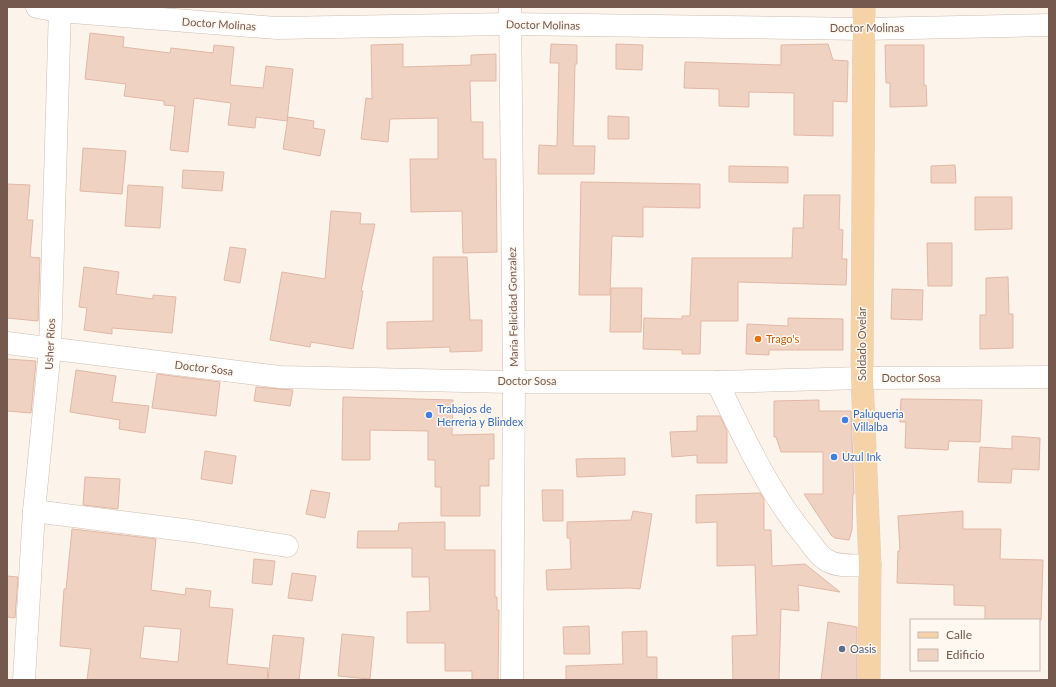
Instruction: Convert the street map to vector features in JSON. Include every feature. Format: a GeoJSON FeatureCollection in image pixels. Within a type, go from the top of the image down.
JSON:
{"type":"FeatureCollection","features":[{"type":"Feature","properties":{"kind":"main road","name":"Soldado Ovelar"},"geometry":{"type":"LineString","coordinates":[[864,7],[862,378],[870,565],[869,680]]}},
{"type":"Feature","properties":{"kind":"street","name":"Doctor Molinas"},"geometry":{"type":"LineString","coordinates":[[37,7],[277,28],[510,16],[864,29],[1049,25]]}},
{"type":"Feature","properties":{"kind":"street","name":"Usher Ríos"},"geometry":{"type":"LineString","coordinates":[[24,680],[34,511],[50,349],[60,9]]}},
{"type":"Feature","properties":{"kind":"street","name":"Maria Felicidad Gonzalez"},"geometry":{"type":"LineString","coordinates":[[510,16],[514,382],[512,680]]}},
{"type":"Feature","properties":{"kind":"street","name":"Doctor Sosa"},"geometry":{"type":"LineString","coordinates":[[7,343],[280,377],[514,382],[717,382],[862,378],[1049,377]]}},
{"type":"Feature","properties":{"kind":"street"},"geometry":{"type":"LineString","coordinates":[[717,382],[765,478],[787,514],[817,551],[825,560],[837,564],[870,565]]}},
{"type":"Feature","properties":{"kind":"street"},"geometry":{"type":"LineString","coordinates":[[34,511],[192,531],[287,546]]}},
{"type":"Feature","properties":{"kind":"building"},"geometry":{"type":"Polygon","coordinates":[[[90,33],[124,37],[123,47],[170,53],[171,48],[213,53],[214,45],[234,47],[230,85],[263,88],[266,66],[293,69],[287,121],[256,117],[255,128],[228,125],[231,103],[194,98],[188,152],[170,150],[175,106],[164,105],[164,101],[124,96],[126,84],[85,79],[90,33]]]}},
{"type":"Feature","properties":{"kind":"building"},"geometry":{"type":"Polygon","coordinates":[[[403,44],[403,67],[471,65],[471,55],[496,54],[496,81],[470,81],[471,122],[483,122],[483,159],[496,159],[497,252],[463,253],[462,211],[411,212],[410,159],[438,159],[438,118],[390,119],[388,142],[361,139],[366,98],[372,99],[371,45],[403,44]]]}},
{"type":"Feature","properties":{"kind":"building"},"geometry":{"type":"Polygon","coordinates":[[[551,44],[577,45],[577,64],[575,64],[573,146],[595,146],[594,174],[538,174],[539,145],[557,146],[559,63],[550,63],[551,44]]]}},
{"type":"Feature","properties":{"kind":"building"},"geometry":{"type":"Polygon","coordinates":[[[616,44],[643,45],[642,70],[616,69],[616,44]]]}},
{"type":"Feature","properties":{"kind":"building"},"geometry":{"type":"Polygon","coordinates":[[[828,44],[833,60],[848,61],[847,102],[833,101],[833,136],[794,135],[794,93],[749,92],[749,107],[719,106],[719,89],[684,88],[685,62],[781,65],[781,45],[828,44]]]}},
{"type":"Feature","properties":{"kind":"building"},"geometry":{"type":"Polygon","coordinates":[[[885,45],[924,45],[924,85],[926,85],[927,106],[890,107],[890,83],[886,83],[885,45]]]}},
{"type":"Feature","properties":{"kind":"building"},"geometry":{"type":"Polygon","coordinates":[[[608,116],[629,117],[629,139],[608,139],[608,116]]]}},
{"type":"Feature","properties":{"kind":"building"},"geometry":{"type":"Polygon","coordinates":[[[288,117],[314,121],[313,128],[325,130],[320,156],[283,149],[288,117]]]}},
{"type":"Feature","properties":{"kind":"building"},"geometry":{"type":"Polygon","coordinates":[[[83,148],[126,151],[122,194],[80,191],[83,148]]]}},
{"type":"Feature","properties":{"kind":"building"},"geometry":{"type":"Polygon","coordinates":[[[955,165],[956,183],[931,183],[931,166],[955,165]]]}},
{"type":"Feature","properties":{"kind":"building"},"geometry":{"type":"Polygon","coordinates":[[[729,166],[788,167],[788,183],[729,182],[729,166]]]}},
{"type":"Feature","properties":{"kind":"building"},"geometry":{"type":"Polygon","coordinates":[[[183,170],[224,172],[222,191],[182,188],[183,170]]]}},
{"type":"Feature","properties":{"kind":"building"},"geometry":{"type":"Polygon","coordinates":[[[581,182],[700,184],[700,208],[643,207],[643,237],[612,236],[610,295],[579,295],[581,182]]]}},
{"type":"Feature","properties":{"kind":"building"},"geometry":{"type":"Polygon","coordinates":[[[7,184],[30,185],[27,220],[33,220],[30,257],[40,258],[38,321],[7,318],[7,184]]]}},
{"type":"Feature","properties":{"kind":"building"},"geometry":{"type":"Polygon","coordinates":[[[128,185],[163,187],[160,228],[125,226],[128,185]]]}},
{"type":"Feature","properties":{"kind":"building"},"geometry":{"type":"Polygon","coordinates":[[[804,195],[840,195],[839,229],[843,230],[842,259],[847,259],[846,285],[738,282],[738,321],[701,321],[700,354],[682,354],[682,350],[643,349],[644,318],[682,319],[682,316],[690,316],[692,258],[792,258],[793,228],[803,228],[804,195]]]}},
{"type":"Feature","properties":{"kind":"building"},"geometry":{"type":"Polygon","coordinates":[[[975,197],[1012,197],[1012,229],[975,230],[975,197]]]}},
{"type":"Feature","properties":{"kind":"building"},"geometry":{"type":"Polygon","coordinates":[[[331,211],[361,213],[360,224],[375,224],[361,291],[363,291],[353,349],[311,342],[310,347],[270,340],[282,272],[325,279],[331,211]]]}},
{"type":"Feature","properties":{"kind":"building"},"geometry":{"type":"Polygon","coordinates":[[[927,243],[952,243],[952,286],[928,286],[927,243]]]}},
{"type":"Feature","properties":{"kind":"building"},"geometry":{"type":"Polygon","coordinates":[[[230,247],[246,249],[240,283],[224,280],[230,247]]]}},
{"type":"Feature","properties":{"kind":"building"},"geometry":{"type":"Polygon","coordinates":[[[433,257],[467,257],[470,320],[482,320],[482,351],[450,352],[450,347],[387,349],[387,322],[433,321],[433,257]]]}},
{"type":"Feature","properties":{"kind":"building"},"geometry":{"type":"Polygon","coordinates":[[[84,267],[119,272],[116,294],[153,299],[153,295],[176,297],[172,333],[112,328],[112,334],[84,330],[87,308],[79,307],[84,267]]]}},
{"type":"Feature","properties":{"kind":"building"},"geometry":{"type":"Polygon","coordinates":[[[1008,277],[1009,314],[1013,314],[1013,348],[980,349],[980,315],[986,315],[986,278],[1008,277]]]}},
{"type":"Feature","properties":{"kind":"building"},"geometry":{"type":"Polygon","coordinates":[[[611,288],[642,288],[641,332],[610,332],[611,288]]]}},
{"type":"Feature","properties":{"kind":"building"},"geometry":{"type":"Polygon","coordinates":[[[892,289],[923,290],[922,320],[891,319],[892,289]]]}},
{"type":"Feature","properties":{"kind":"building"},"geometry":{"type":"Polygon","coordinates":[[[788,318],[843,319],[843,350],[769,350],[769,355],[746,354],[747,324],[788,326],[788,318]]]}},
{"type":"Feature","properties":{"kind":"building"},"geometry":{"type":"Polygon","coordinates":[[[7,359],[36,361],[31,413],[7,411],[7,359]]]}},
{"type":"Feature","properties":{"kind":"building"},"geometry":{"type":"Polygon","coordinates":[[[76,370],[116,376],[112,402],[149,406],[145,433],[119,429],[120,420],[70,412],[76,370]]]}},
{"type":"Feature","properties":{"kind":"building"},"geometry":{"type":"Polygon","coordinates":[[[157,374],[220,382],[216,416],[152,408],[157,374]]]}},
{"type":"Feature","properties":{"kind":"building"},"geometry":{"type":"Polygon","coordinates":[[[256,387],[293,390],[290,406],[254,401],[256,387]]]}},
{"type":"Feature","properties":{"kind":"building"},"geometry":{"type":"Polygon","coordinates":[[[343,397],[453,400],[452,435],[494,434],[494,459],[489,459],[489,486],[480,486],[480,516],[441,516],[441,487],[435,487],[435,460],[428,460],[428,431],[370,430],[370,460],[342,460],[343,397]]]}},
{"type":"Feature","properties":{"kind":"building"},"geometry":{"type":"Polygon","coordinates":[[[901,399],[982,400],[980,442],[949,441],[948,450],[905,448],[906,422],[900,422],[901,399]]]}},
{"type":"Feature","properties":{"kind":"building"},"geometry":{"type":"Polygon","coordinates":[[[819,400],[819,411],[851,411],[854,494],[852,530],[849,540],[835,538],[831,535],[804,494],[823,494],[823,452],[781,452],[776,437],[774,437],[774,401],[819,400]]]}},
{"type":"Feature","properties":{"kind":"building"},"geometry":{"type":"Polygon","coordinates":[[[697,416],[720,416],[727,431],[727,463],[697,463],[697,455],[672,457],[670,432],[697,431],[697,416]]]}},
{"type":"Feature","properties":{"kind":"building"},"geometry":{"type":"Polygon","coordinates":[[[1012,436],[1040,438],[1039,470],[1012,469],[1011,483],[978,482],[980,447],[1012,449],[1012,436]]]}},
{"type":"Feature","properties":{"kind":"building"},"geometry":{"type":"Polygon","coordinates":[[[205,451],[236,456],[232,484],[201,479],[205,451]]]}},
{"type":"Feature","properties":{"kind":"building"},"geometry":{"type":"Polygon","coordinates":[[[625,458],[625,475],[577,477],[576,459],[625,458]]]}},
{"type":"Feature","properties":{"kind":"building"},"geometry":{"type":"Polygon","coordinates":[[[85,477],[120,479],[118,509],[83,505],[85,477]]]}},
{"type":"Feature","properties":{"kind":"building"},"geometry":{"type":"Polygon","coordinates":[[[311,490],[330,493],[325,518],[306,514],[311,490]]]}},
{"type":"Feature","properties":{"kind":"building"},"geometry":{"type":"Polygon","coordinates":[[[542,490],[563,490],[563,521],[543,521],[542,490]]]}},
{"type":"Feature","properties":{"kind":"building"},"geometry":{"type":"Polygon","coordinates":[[[760,493],[764,499],[764,530],[771,530],[772,566],[805,564],[840,592],[798,585],[799,611],[781,609],[779,680],[733,680],[732,636],[757,635],[755,565],[717,566],[717,522],[696,523],[696,495],[760,493]]]}},
{"type":"Feature","properties":{"kind":"building"},"geometry":{"type":"Polygon","coordinates":[[[633,511],[652,514],[640,589],[547,590],[546,570],[571,569],[570,538],[567,538],[567,522],[631,520],[633,511]]]}},
{"type":"Feature","properties":{"kind":"building"},"geometry":{"type":"Polygon","coordinates":[[[963,511],[963,529],[1001,529],[1000,559],[1043,560],[1041,620],[985,619],[985,606],[954,605],[954,585],[897,583],[898,551],[900,551],[898,516],[963,511]]]}},
{"type":"Feature","properties":{"kind":"building"},"geometry":{"type":"Polygon","coordinates":[[[445,522],[445,550],[495,550],[495,597],[497,597],[497,610],[499,610],[498,680],[472,680],[472,671],[445,671],[445,643],[407,643],[407,612],[430,611],[429,577],[412,577],[412,548],[357,548],[358,531],[398,531],[399,523],[445,522]]]}},
{"type":"Feature","properties":{"kind":"building"},"geometry":{"type":"Polygon","coordinates":[[[72,529],[156,539],[151,590],[185,595],[186,588],[211,591],[209,607],[233,609],[227,664],[268,668],[267,680],[87,680],[91,649],[60,646],[64,589],[66,589],[72,529]],[[144,626],[140,658],[178,662],[181,629],[144,626]]]}},
{"type":"Feature","properties":{"kind":"building"},"geometry":{"type":"Polygon","coordinates":[[[254,559],[275,561],[272,585],[252,583],[254,559]]]}},
{"type":"Feature","properties":{"kind":"building"},"geometry":{"type":"Polygon","coordinates":[[[292,573],[316,576],[312,601],[288,598],[292,573]]]}},
{"type":"Feature","properties":{"kind":"building"},"geometry":{"type":"Polygon","coordinates":[[[7,576],[18,577],[15,618],[7,617],[7,576]]]}},
{"type":"Feature","properties":{"kind":"building","name":"Oasis"},"geometry":{"type":"Polygon","coordinates":[[[828,622],[857,627],[857,680],[821,680],[828,622]]]}},
{"type":"Feature","properties":{"kind":"building"},"geometry":{"type":"Polygon","coordinates":[[[589,626],[590,654],[564,654],[563,627],[589,626]]]}},
{"type":"Feature","properties":{"kind":"building"},"geometry":{"type":"Polygon","coordinates":[[[647,631],[647,657],[657,657],[657,680],[566,680],[566,666],[623,664],[622,632],[647,631]]]}},
{"type":"Feature","properties":{"kind":"building"},"geometry":{"type":"Polygon","coordinates":[[[342,634],[374,637],[370,679],[338,676],[342,634]]]}},
{"type":"Feature","properties":{"kind":"building"},"geometry":{"type":"Polygon","coordinates":[[[273,635],[304,638],[299,680],[268,680],[273,635]]]}},
{"type":"Feature","properties":{"kind":"place","name":"Trago's"},"geometry":{"type":"Point","coordinates":[758,339]}},
{"type":"Feature","properties":{"kind":"place","name":"Trabajos de Herreria y Blindex"},"geometry":{"type":"Point","coordinates":[429,415]}},
{"type":"Feature","properties":{"kind":"place","name":"Paluqueria Villalba"},"geometry":{"type":"Point","coordinates":[845,420]}},
{"type":"Feature","properties":{"kind":"place","name":"Uzul Ink"},"geometry":{"type":"Point","coordinates":[834,457]}},
{"type":"Feature","properties":{"kind":"place","name":"Oasis"},"geometry":{"type":"Point","coordinates":[842,649]}}]}
